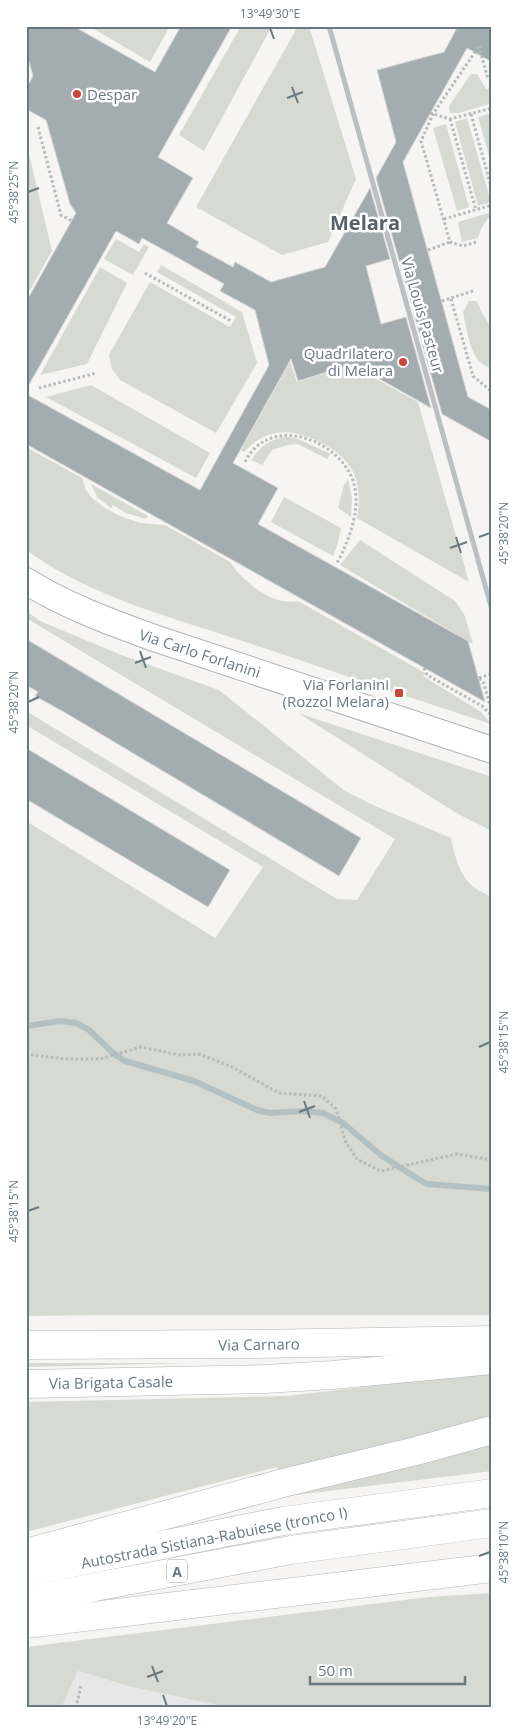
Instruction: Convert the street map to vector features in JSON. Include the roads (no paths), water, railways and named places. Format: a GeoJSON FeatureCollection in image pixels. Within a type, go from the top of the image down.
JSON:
{"type":"FeatureCollection","features":[{"type":"Feature","properties":{"kind":"main road","name":"Via Carlo Forlanini"},"geometry":{"type":"LineString","coordinates":[[26,582],[49,595],[119,626],[492,750]]}},
{"type":"Feature","properties":{"kind":"main road","name":"Via Carnaro"},"geometry":{"type":"LineString","coordinates":[[26,1345],[492,1340]]}},
{"type":"Feature","properties":{"kind":"main road"},"geometry":{"type":"LineString","coordinates":[[196,1380],[224,1372],[245,1360],[252,1344]]}},
{"type":"Feature","properties":{"kind":"main road"},"geometry":{"type":"LineString","coordinates":[[196,1380],[265,1379],[333,1375],[492,1360]]}},
{"type":"Feature","properties":{"kind":"main road","name":"Via Brigata Casale"},"geometry":{"type":"LineString","coordinates":[[26,1384],[196,1380]]}},
{"type":"Feature","properties":{"kind":"main road"},"geometry":{"type":"LineString","coordinates":[[26,1553],[284,1483],[416,1452],[492,1430]]}},
{"type":"Feature","properties":{"kind":"main road","name":"Autostrada Sistiana-Rabuiese (tronco I)"},"geometry":{"type":"LineString","coordinates":[[26,1572],[192,1538],[322,1515],[492,1493]]}},
{"type":"Feature","properties":{"kind":"main road","name":"Autostrada Sistiana-Rabuiese (tronco I)"},"geometry":{"type":"LineString","coordinates":[[26,1600],[291,1550],[492,1523]]}},
{"type":"Feature","properties":{"kind":"main road"},"geometry":{"type":"LineString","coordinates":[[26,1624],[492,1568]]}},
{"type":"Feature","properties":{"kind":"street","name":"Via Louis Pasteur"},"geometry":{"type":"LineString","coordinates":[[329,26],[492,610]]}},
{"type":"Feature","properties":{"kind":"waterway"},"geometry":{"type":"LineString","coordinates":[[26,1026],[61,1021],[76,1023],[89,1030],[113,1053],[125,1061],[194,1081],[257,1110],[270,1113],[304,1111],[323,1113],[343,1123],[382,1156],[427,1184],[492,1189]]}},
{"type":"Feature","properties":{"kind":"place","name":"Despar"},"geometry":{"type":"Point","coordinates":[77,94]}},
{"type":"Feature","properties":{"kind":"place","name":"Quadrilatero di Melara"},"geometry":{"type":"Point","coordinates":[403,362]}},
{"type":"Feature","properties":{"kind":"place","name":"Via Forlanini (Rozzol Melara)"},"geometry":{"type":"Point","coordinates":[399,693]}},
{"type":"Feature","properties":{"kind":"district","name":"Melara"},"geometry":{"type":"Point","coordinates":[365,222]}}]}
